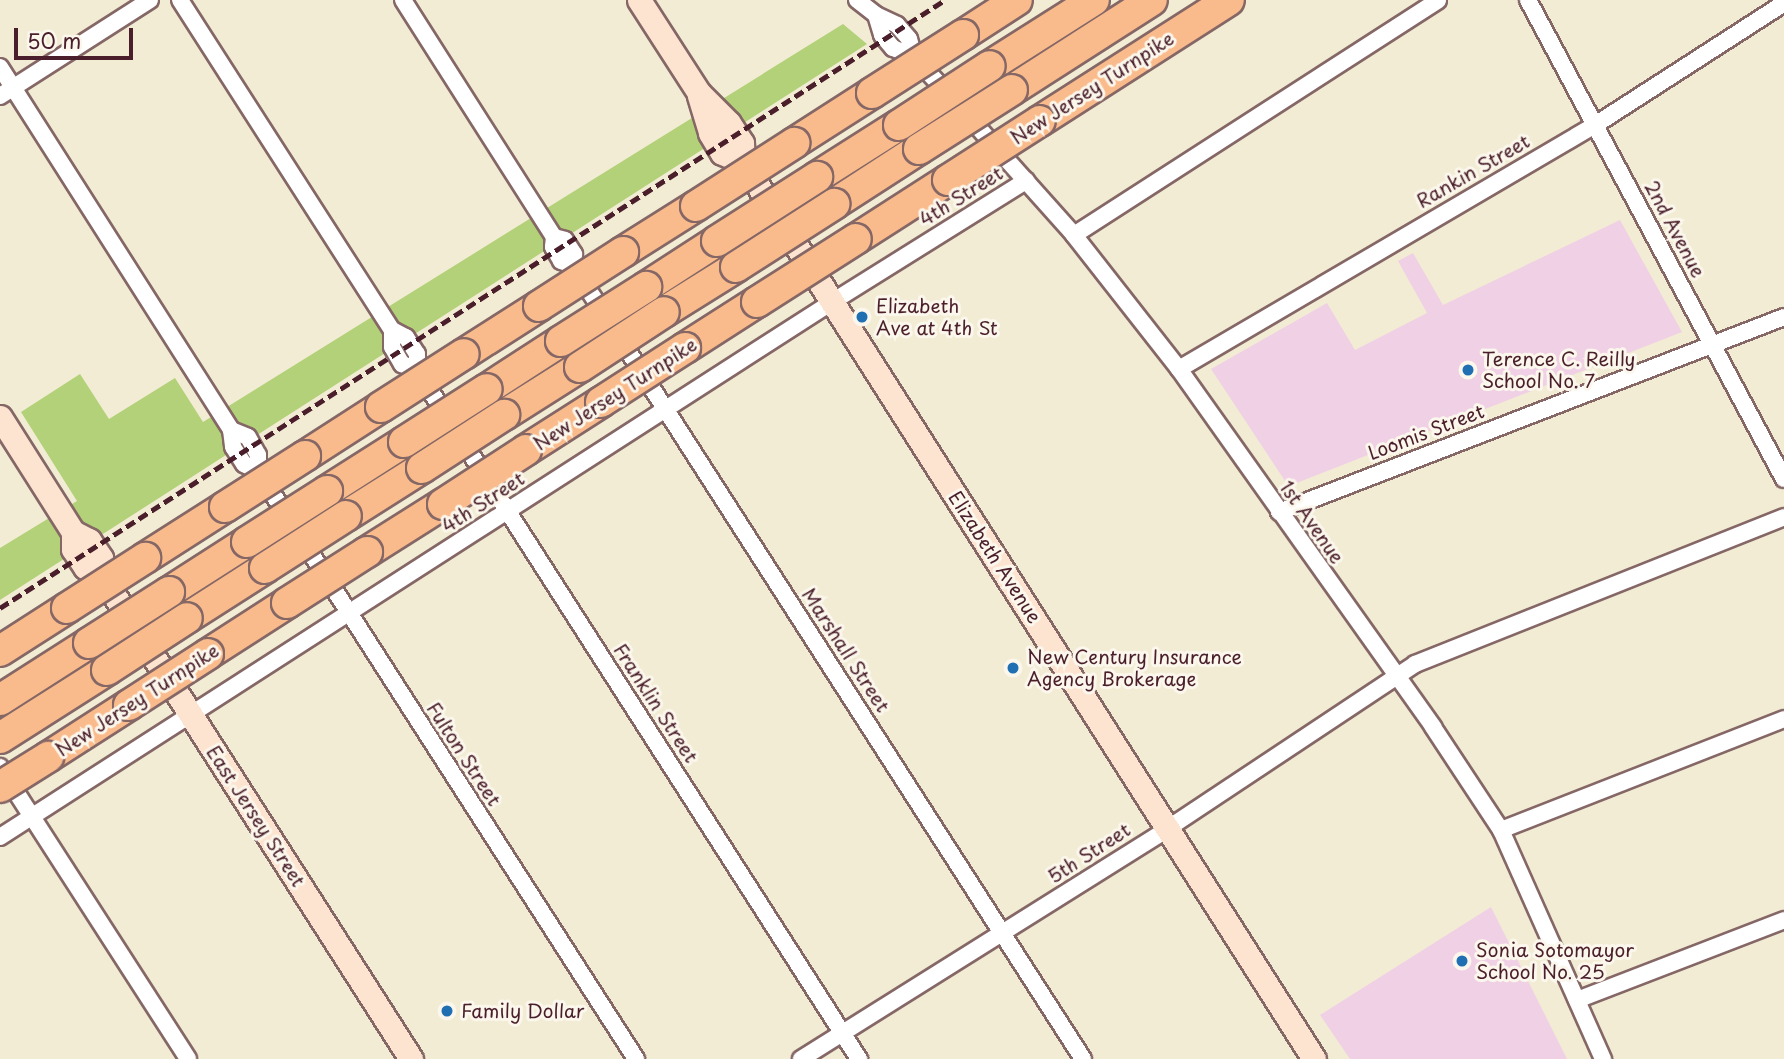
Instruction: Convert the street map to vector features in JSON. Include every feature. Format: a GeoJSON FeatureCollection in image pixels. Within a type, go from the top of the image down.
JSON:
{"type":"FeatureCollection","features":[{"type":"Feature","properties":{"kind":"highway"},"geometry":{"type":"LineString","coordinates":[[0,651],[1017,0]]}},
{"type":"Feature","properties":{"kind":"highway"},"geometry":{"type":"LineString","coordinates":[[4,697],[1094,0]]}},
{"type":"Feature","properties":{"kind":"highway"},"geometry":{"type":"LineString","coordinates":[[0,738],[1152,0]]}},
{"type":"Feature","properties":{"kind":"highway","name":"New Jersey Turnpike"},"geometry":{"type":"LineString","coordinates":[[0,787],[1229,0]]}},
{"type":"Feature","properties":{"kind":"street"},"geometry":{"type":"LineString","coordinates":[[7,92],[149,0]]}},
{"type":"Feature","properties":{"kind":"street","name":"Franklin Street"},"geometry":{"type":"LineString","coordinates":[[180,0],[392,330],[392,347],[402,364],[417,370],[859,1059]]}},
{"type":"Feature","properties":{"kind":"street","name":"Marshall Street"},"geometry":{"type":"LineString","coordinates":[[403,0],[554,237],[553,247],[561,261],[572,265],[1083,1059]]}},
{"type":"Feature","properties":{"kind":"street","name":"Elizabeth Avenue"},"geometry":{"type":"LineString","coordinates":[[639,0],[699,93],[710,133],[722,153],[743,162],[1314,1059]]}},
{"type":"Feature","properties":{"kind":"street","name":"1st Avenue"},"geometry":{"type":"LineString","coordinates":[[857,0],[876,15],[882,35],[893,48],[914,57],[1073,235],[1178,369],[1396,677],[1500,830],[1602,1059]]}},
{"type":"Feature","properties":{"kind":"street"},"geometry":{"type":"LineString","coordinates":[[1073,235],[1438,0]]}},
{"type":"Feature","properties":{"kind":"street","name":"2nd Avenue"},"geometry":{"type":"LineString","coordinates":[[1528,0],[1784,479]]}},
{"type":"Feature","properties":{"kind":"street","name":"Rankin Street"},"geometry":{"type":"LineString","coordinates":[[1178,369],[1594,125],[1784,3]]}},
{"type":"Feature","properties":{"kind":"street","name":"Fulton Street"},"geometry":{"type":"LineString","coordinates":[[0,67],[7,92],[232,430],[233,447],[244,464],[258,471],[636,1059]]}},
{"type":"Feature","properties":{"kind":"street","name":"4th Street"},"geometry":{"type":"LineString","coordinates":[[0,837],[189,713],[1026,181]]}},
{"type":"Feature","properties":{"kind":"street","name":"Loomis Street"},"geometry":{"type":"LineString","coordinates":[[1279,512],[1784,317]]}},
{"type":"Feature","properties":{"kind":"street","name":"East Jersey Street"},"geometry":{"type":"LineString","coordinates":[[0,417],[73,532],[73,549],[85,567],[100,573],[411,1059]]}},
{"type":"Feature","properties":{"kind":"street","name":"5th Street"},"geometry":{"type":"LineString","coordinates":[[801,1059],[1167,829],[1415,664],[1784,517]]}},
{"type":"Feature","properties":{"kind":"street"},"geometry":{"type":"LineString","coordinates":[[1500,830],[1784,719]]}},
{"type":"Feature","properties":{"kind":"street"},"geometry":{"type":"LineString","coordinates":[[0,767],[188,1059]]}},
{"type":"Feature","properties":{"kind":"street"},"geometry":{"type":"LineString","coordinates":[[1577,1000],[1784,920]]}},
{"type":"Feature","properties":{"kind":"shaded area"},"geometry":{"type":"Polygon","coordinates":[[[1620,220],[1682,332],[1294,484],[1287,484],[1211,369],[1327,303],[1355,350],[1427,313],[1398,261],[1413,253],[1443,305],[1620,220]]]}},
{"type":"Feature","properties":{"kind":"shaded area","name":"Sonia Sotomayor School No. 25"},"geometry":{"type":"Polygon","coordinates":[[[1491,907],[1567,1059],[1350,1059],[1320,1015],[1491,907]]]}},
{"type":"Feature","properties":{"kind":"green space"},"geometry":{"type":"Polygon","coordinates":[[[843,24],[867,44],[0,600],[0,548],[77,501],[21,412],[80,374],[109,419],[175,378],[203,422],[843,24]]]}},
{"type":"Feature","properties":{"kind":"railway"},"geometry":{"type":"LineString","coordinates":[[0,608],[945,0]]}},
{"type":"Feature","properties":{"kind":"place","name":"Elizabeth Ave at 4th St"},"geometry":{"type":"Point","coordinates":[862,317]}},
{"type":"Feature","properties":{"kind":"place","name":"Terence C. Reilly School No. 7"},"geometry":{"type":"Point","coordinates":[1468,370]}},
{"type":"Feature","properties":{"kind":"place","name":"New Century Insurance Agency Brokerage"},"geometry":{"type":"Point","coordinates":[1013,668]}},
{"type":"Feature","properties":{"kind":"place","name":"Sonia Sotomayor School No. 25"},"geometry":{"type":"Point","coordinates":[1462,961]}},
{"type":"Feature","properties":{"kind":"place","name":"Family Dollar"},"geometry":{"type":"Point","coordinates":[447,1011]}}]}
